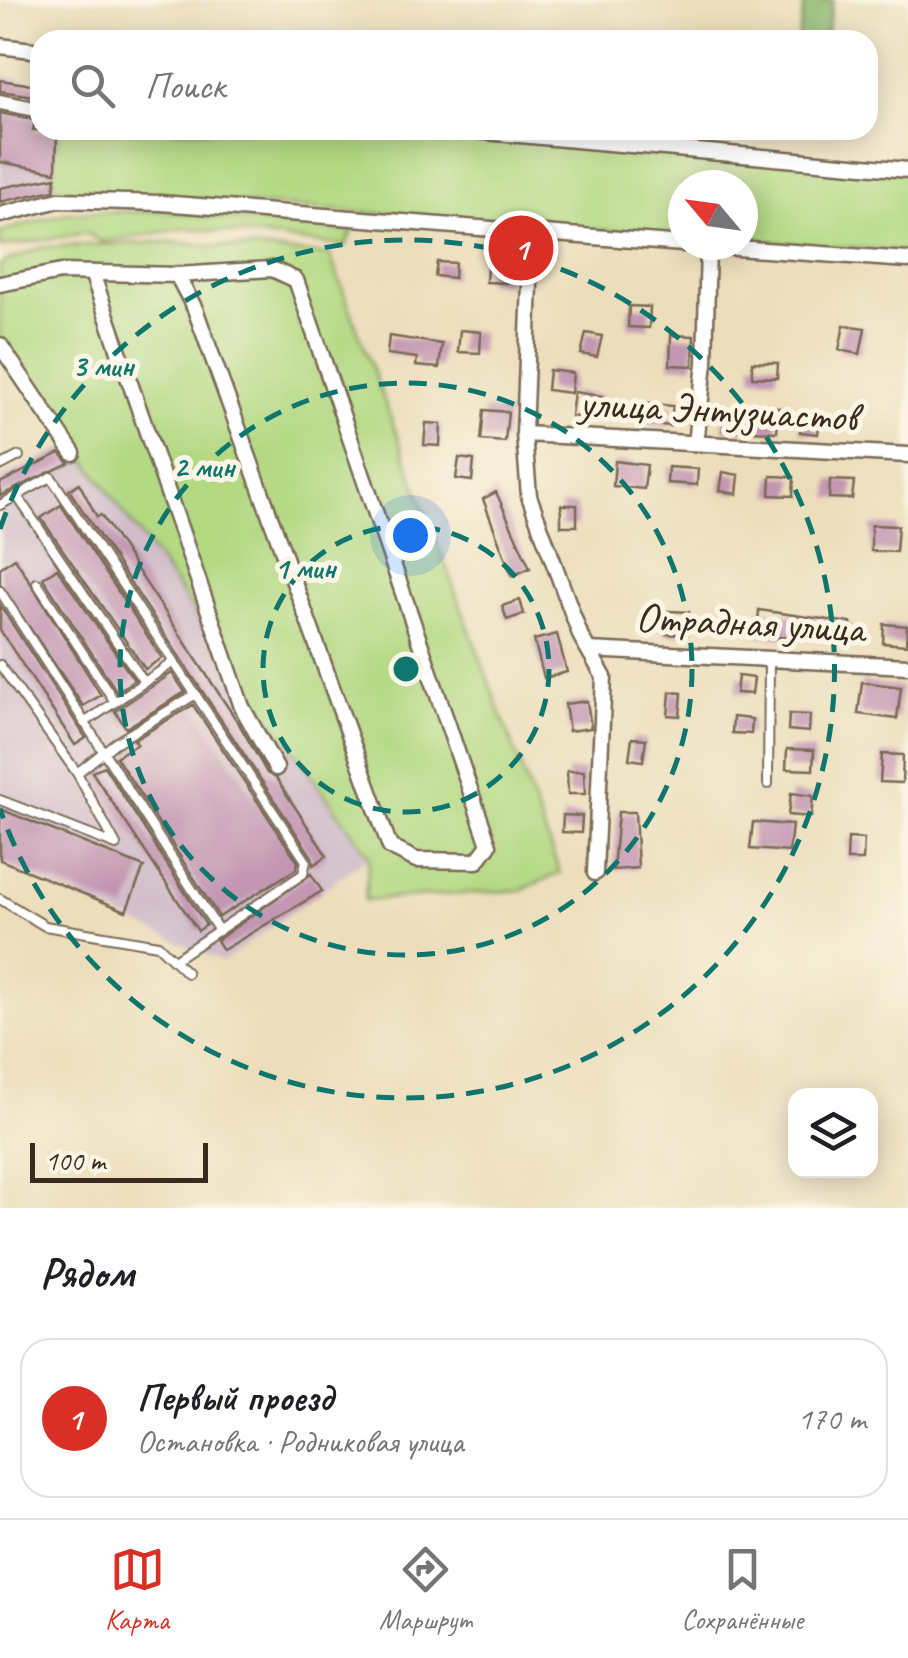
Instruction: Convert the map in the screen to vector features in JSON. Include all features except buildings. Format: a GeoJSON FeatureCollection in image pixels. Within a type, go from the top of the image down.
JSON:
{"type":"FeatureCollection","features":[{"type":"Feature","properties":{"kind":"street"},"geometry":{"type":"LineString","coordinates":[[0,46],[30,50]]}},
{"type":"Feature","properties":{"kind":"street"},"geometry":{"type":"LineString","coordinates":[[0,102],[30,108]]}},
{"type":"Feature","properties":{"kind":"street"},"geometry":{"type":"LineString","coordinates":[[575,140],[908,170]]}},
{"type":"Feature","properties":{"kind":"street"},"geometry":{"type":"LineString","coordinates":[[0,215],[58,200],[127,202],[668,243]]}},
{"type":"Feature","properties":{"kind":"street"},"geometry":{"type":"LineString","coordinates":[[532,234],[524,434],[530,496],[589,650],[604,677],[595,873]]}},
{"type":"Feature","properties":{"kind":"street"},"geometry":{"type":"LineString","coordinates":[[758,250],[908,260]]}},
{"type":"Feature","properties":{"kind":"street"},"geometry":{"type":"LineString","coordinates":[[696,443],[705,363],[708,260]]}},
{"type":"Feature","properties":{"kind":"street"},"geometry":{"type":"LineString","coordinates":[[0,284],[61,272],[177,274],[272,269],[296,280],[489,845],[477,861],[416,860],[390,847],[195,309],[177,274]]}},
{"type":"Feature","properties":{"kind":"street"},"geometry":{"type":"LineString","coordinates":[[92,273],[242,707],[276,768]]}},
{"type":"Feature","properties":{"kind":"street"},"geometry":{"type":"LineString","coordinates":[[0,346],[73,453]]}},
{"type":"Feature","properties":{"kind":"street","name":"улица Энтузиастов"},"geometry":{"type":"LineString","coordinates":[[524,434],[908,455]]}},
{"type":"Feature","properties":{"kind":"street","name":"Отрадная улица"},"geometry":{"type":"LineString","coordinates":[[589,650],[908,666]]}},
{"type":"Feature","properties":{"kind":"lane"},"geometry":{"type":"LineString","coordinates":[[0,466],[19,456]]}},
{"type":"Feature","properties":{"kind":"lane"},"geometry":{"type":"LineString","coordinates":[[0,505],[51,477],[306,861],[303,874],[174,960]]}},
{"type":"Feature","properties":{"kind":"lane"},"geometry":{"type":"LineString","coordinates":[[17,496],[144,682]]}},
{"type":"Feature","properties":{"kind":"lane"},"geometry":{"type":"LineString","coordinates":[[37,583],[115,702]]}},
{"type":"Feature","properties":{"kind":"lane"},"geometry":{"type":"LineString","coordinates":[[0,591],[219,931]]}},
{"type":"Feature","properties":{"kind":"lane"},"geometry":{"type":"LineString","coordinates":[[768,784],[769,660]]}},
{"type":"Feature","properties":{"kind":"lane"},"geometry":{"type":"LineString","coordinates":[[84,722],[174,662]]}},
{"type":"Feature","properties":{"kind":"lane"},"geometry":{"type":"LineString","coordinates":[[0,665],[77,773],[116,845],[0,800]]}},
{"type":"Feature","properties":{"kind":"lane"},"geometry":{"type":"LineString","coordinates":[[77,773],[196,694]]}},
{"type":"Feature","properties":{"kind":"lane"},"geometry":{"type":"LineString","coordinates":[[0,899],[45,926],[158,945],[187,973]]}},
{"type":"Feature","properties":{"kind":"shaded area"},"geometry":{"type":"Polygon","coordinates":[[[0,75],[30,82],[30,140],[57,140],[48,189],[0,200],[0,75]]]}},
{"type":"Feature","properties":{"kind":"shaded area"},"geometry":{"type":"Polygon","coordinates":[[[74,443],[369,856],[223,962],[0,863],[0,478],[74,443]]]}},
{"type":"Feature","properties":{"kind":"green space"},"geometry":{"type":"Polygon","coordinates":[[[805,0],[833,0],[827,30],[800,30],[805,0]]]}},
{"type":"Feature","properties":{"kind":"green space"},"geometry":{"type":"Polygon","coordinates":[[[57,140],[596,140],[908,169],[908,252],[758,241],[758,170],[668,170],[668,235],[48,189],[57,140]]]}},
{"type":"Feature","properties":{"kind":"green space"},"geometry":{"type":"Polygon","coordinates":[[[164,211],[353,231],[345,246],[188,228],[102,242],[85,233],[0,247],[0,232],[65,213],[164,211]]]}},
{"type":"Feature","properties":{"kind":"green space"},"geometry":{"type":"Polygon","coordinates":[[[165,242],[330,255],[560,873],[521,890],[365,900],[369,856],[74,443],[0,348],[0,264],[43,247],[165,242]]]}},
{"type":"Feature","properties":{"kind":"place","name":"Первый проезд"},"geometry":{"type":"Point","coordinates":[521,248]}}]}
